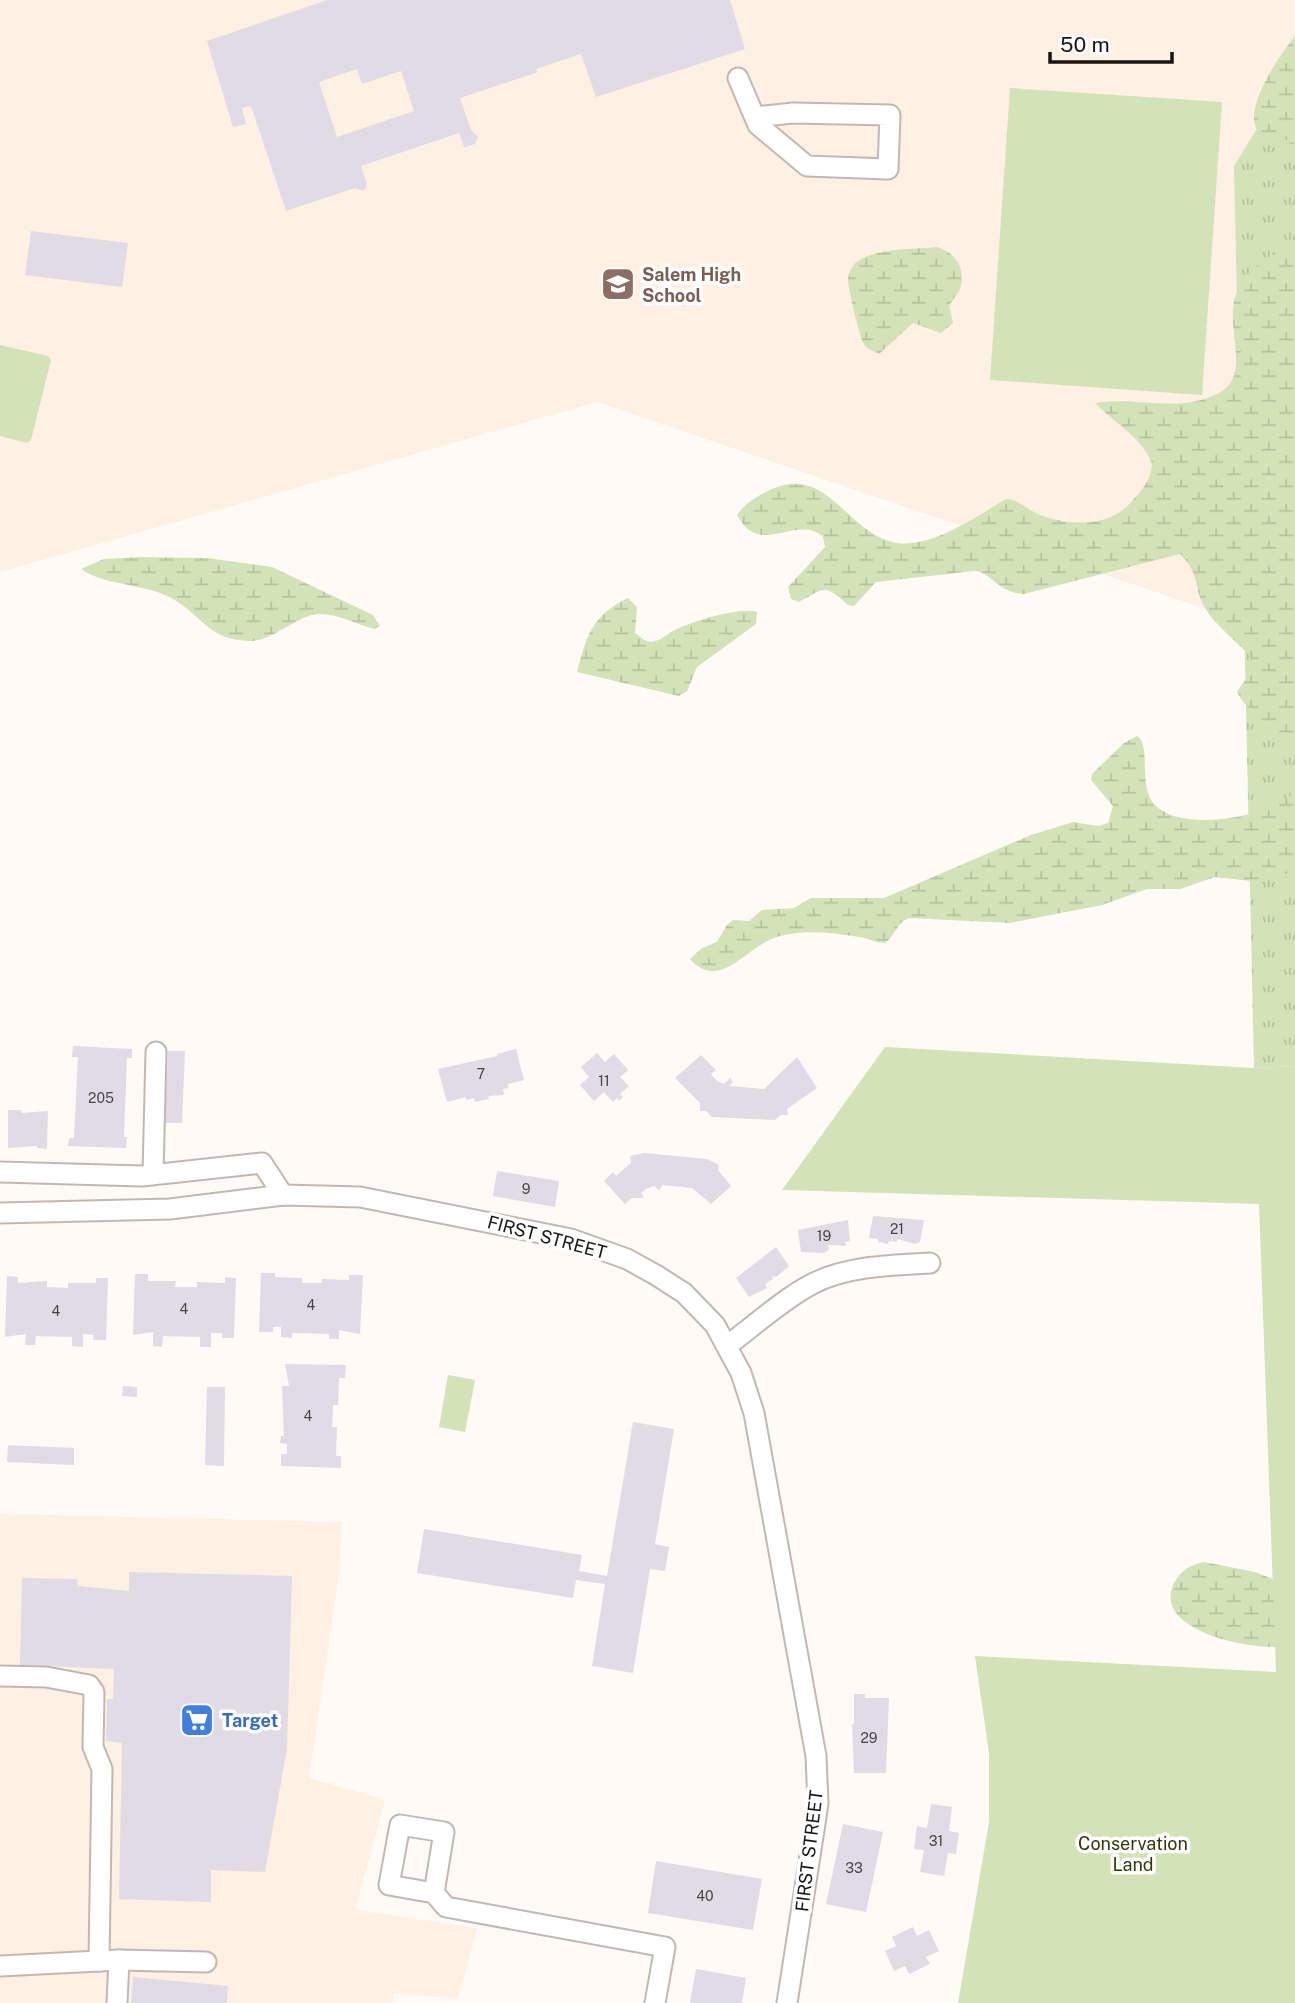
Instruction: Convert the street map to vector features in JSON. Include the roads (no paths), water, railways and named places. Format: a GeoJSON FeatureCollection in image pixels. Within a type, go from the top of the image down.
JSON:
{"type":"FeatureCollection","features":[{"type":"Feature","properties":{"kind":"street"},"geometry":{"type":"LineString","coordinates":[[738,78],[758,125],[807,166],[888,169],[890,115],[793,113],[755,117]]}},
{"type":"Feature","properties":{"kind":"street"},"geometry":{"type":"LineString","coordinates":[[153,1174],[156,1052]]}},
{"type":"Feature","properties":{"kind":"street"},"geometry":{"type":"LineString","coordinates":[[0,1172],[153,1174],[262,1163],[283,1195]]}},
{"type":"Feature","properties":{"kind":"street","name":"FIRST STREET"},"geometry":{"type":"LineString","coordinates":[[0,1213],[170,1209],[283,1195],[360,1197],[571,1240],[626,1259],[675,1287],[701,1310],[728,1346],[754,1413],[816,1756],[818,1803],[787,2003]]}},
{"type":"Feature","properties":{"kind":"street"},"geometry":{"type":"LineString","coordinates":[[728,1346],[793,1295],[815,1282],[866,1269],[930,1263]]}},
{"type":"Feature","properties":{"kind":"street"},"geometry":{"type":"LineString","coordinates":[[0,1676],[56,1678],[89,1685],[94,1692],[93,1747],[102,1769],[99,1961]]}},
{"type":"Feature","properties":{"kind":"street"},"geometry":{"type":"LineString","coordinates":[[434,1893],[446,1906],[665,1947],[655,2003]]}},
{"type":"Feature","properties":{"kind":"street"},"geometry":{"type":"LineString","coordinates":[[117,2003],[119,1960]]}},
{"type":"Feature","properties":{"kind":"street"},"geometry":{"type":"LineString","coordinates":[[0,1966],[119,1960],[206,1962]]}},
{"type":"Feature","properties":{"kind":"place","name":"Salem High School"},"geometry":{"type":"Point","coordinates":[618,284]}},
{"type":"Feature","properties":{"kind":"place","name":"Target"},"geometry":{"type":"Point","coordinates":[197,1720]}},
{"type":"Feature","properties":{"kind":"park label","name":"Conservation Land"},"geometry":{"type":"Point","coordinates":[1133,1853]}}]}
